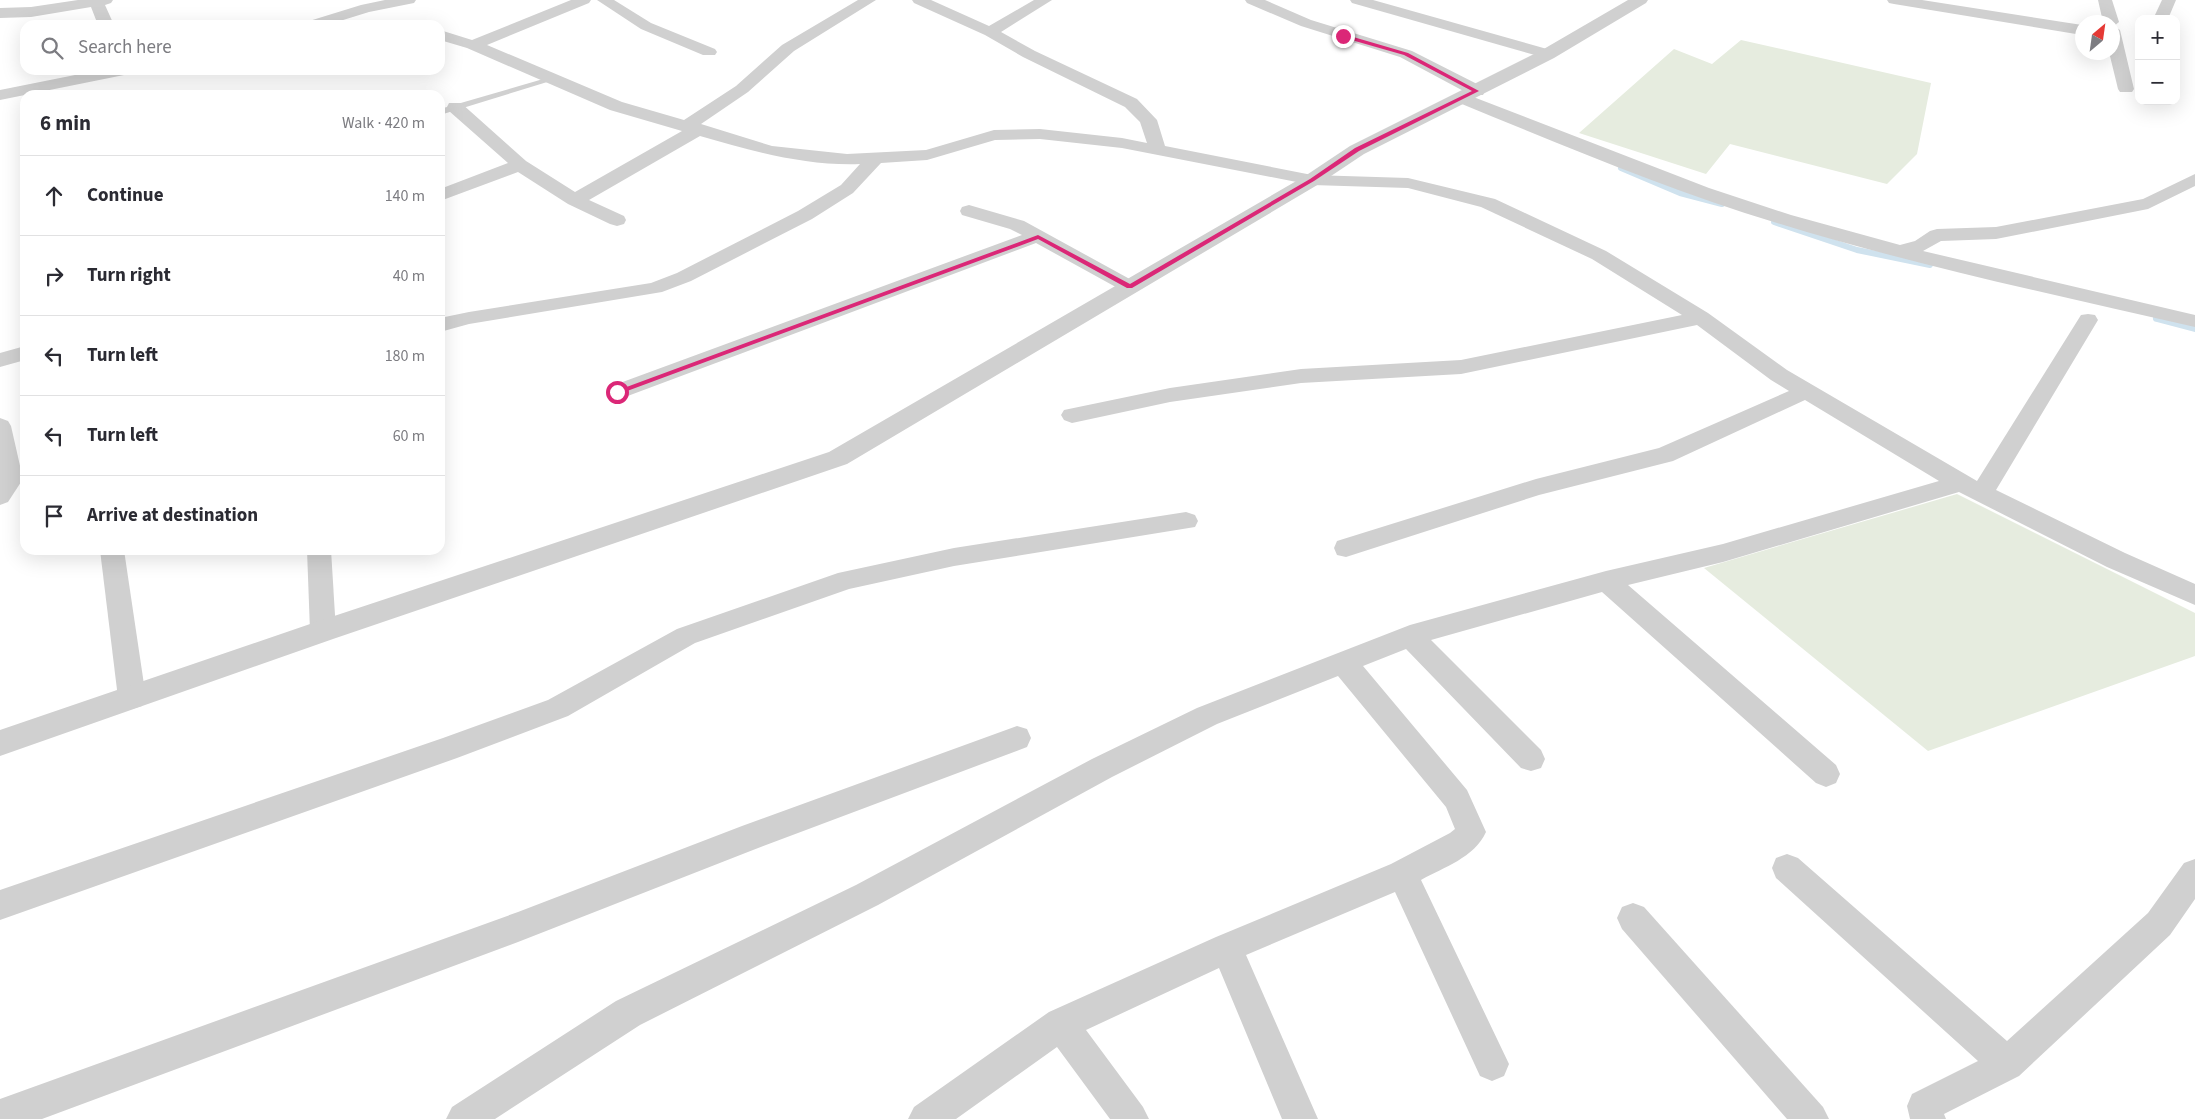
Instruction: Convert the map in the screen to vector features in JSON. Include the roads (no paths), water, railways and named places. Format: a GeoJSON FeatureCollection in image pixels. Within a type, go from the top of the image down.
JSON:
{"type":"FeatureCollection","features":[{"type":"Feature","properties":{"kind":"street"},"geometry":{"type":"LineString","coordinates":[[327,20],[366,8],[409,0]]}},
{"type":"Feature","properties":{"kind":"street"},"geometry":{"type":"LineString","coordinates":[[473,45],[584,0]]}},
{"type":"Feature","properties":{"kind":"street"},"geometry":{"type":"LineString","coordinates":[[604,0],[646,26],[709,52]]}},
{"type":"Feature","properties":{"kind":"street"},"geometry":{"type":"LineString","coordinates":[[576,200],[692,128],[788,48],[869,0]]}},
{"type":"Feature","properties":{"kind":"street"},"geometry":{"type":"LineString","coordinates":[[919,0],[990,32],[1029,54],[1131,103],[1148,120],[1158,150]]}},
{"type":"Feature","properties":{"kind":"street"},"geometry":{"type":"LineString","coordinates":[[990,32],[1045,0]]}},
{"type":"Feature","properties":{"kind":"street"},"geometry":{"type":"LineString","coordinates":[[1252,0],[1306,23],[1406,54],[1470,94],[1612,159],[1782,218],[1899,251],[2195,321]]}},
{"type":"Feature","properties":{"kind":"street"},"geometry":{"type":"LineString","coordinates":[[1357,0],[1548,54]]}},
{"type":"Feature","properties":{"kind":"street"},"geometry":{"type":"LineString","coordinates":[[0,743],[323,631],[838,458],[1312,180],[1357,150],[1548,54],[1640,0]]}},
{"type":"Feature","properties":{"kind":"street"},"geometry":{"type":"LineString","coordinates":[[1894,0],[2075,29]]}},
{"type":"Feature","properties":{"kind":"street"},"geometry":{"type":"LineString","coordinates":[[2105,0],[2108,15]]}},
{"type":"Feature","properties":{"kind":"street"},"geometry":{"type":"LineString","coordinates":[[2163,15],[2169,0]]}},
{"type":"Feature","properties":{"kind":"street"},"geometry":{"type":"LineString","coordinates":[[0,13],[31,12],[101,1],[105,20]]}},
{"type":"Feature","properties":{"kind":"street"},"geometry":{"type":"LineString","coordinates":[[445,37],[473,45],[616,106],[771,151],[847,159],[927,155],[994,135],[1040,134],[1122,143],[1312,180],[1408,183],[1488,203],[1599,255],[1701,318],[1805,392],[1971,488],[2116,560],[2195,595]]}},
{"type":"Feature","properties":{"kind":"street"},"geometry":{"type":"LineString","coordinates":[[2119,60],[2126,89]]}},
{"type":"Feature","properties":{"kind":"street"},"geometry":{"type":"LineString","coordinates":[[25,90],[99,75]]}},
{"type":"Feature","properties":{"kind":"street"},"geometry":{"type":"LineString","coordinates":[[0,95],[20,91]]}},
{"type":"Feature","properties":{"kind":"street"},"geometry":{"type":"LineString","coordinates":[[448,110],[520,165],[576,200],[617,220]]}},
{"type":"Feature","properties":{"kind":"street"},"geometry":{"type":"LineString","coordinates":[[445,324],[469,318],[655,288],[684,277],[804,215],[847,189],[876,157]]}},
{"type":"Feature","properties":{"kind":"street"},"geometry":{"type":"LineString","coordinates":[[445,193],[520,165]]}},
{"type":"Feature","properties":{"kind":"street"},"geometry":{"type":"LineString","coordinates":[[1899,251],[1922,245],[1937,235],[1996,233],[2148,203],[2195,180]]}},
{"type":"Feature","properties":{"kind":"street"},"geometry":{"type":"LineString","coordinates":[[969,211],[1017,225],[1130,287]]}},
{"type":"Feature","properties":{"kind":"street"},"geometry":{"type":"LineString","coordinates":[[617,392],[1038,236]]}},
{"type":"Feature","properties":{"kind":"street"},"geometry":{"type":"LineString","coordinates":[[1072,415],[1170,395],[1301,376],[1461,367],[1701,318]]}},
{"type":"Feature","properties":{"kind":"street"},"geometry":{"type":"LineString","coordinates":[[464,1119],[628,1013],[867,894],[1102,768],[1207,716],[1410,636],[1606,581],[1723,553],[1971,488],[2088,320]]}},
{"type":"Feature","properties":{"kind":"street"},"geometry":{"type":"LineString","coordinates":[[0,360],[20,354]]}},
{"type":"Feature","properties":{"kind":"street"},"geometry":{"type":"LineString","coordinates":[[1346,548],[1536,486],[1665,456],[1805,392]]}},
{"type":"Feature","properties":{"kind":"street"},"geometry":{"type":"LineString","coordinates":[[0,426],[11,479],[0,496]]}},
{"type":"Feature","properties":{"kind":"street"},"geometry":{"type":"LineString","coordinates":[[0,905],[447,749],[558,708],[686,636],[847,580],[954,557],[1186,521]]}},
{"type":"Feature","properties":{"kind":"street"},"geometry":{"type":"LineString","coordinates":[[113,555],[132,698]]}},
{"type":"Feature","properties":{"kind":"street"},"geometry":{"type":"LineString","coordinates":[[319,555],[323,631]]}},
{"type":"Feature","properties":{"kind":"street"},"geometry":{"type":"LineString","coordinates":[[1606,581],[1826,774]]}},
{"type":"Feature","properties":{"kind":"street"},"geometry":{"type":"LineString","coordinates":[[1410,636],[1531,759]]}},
{"type":"Feature","properties":{"kind":"street"},"geometry":{"type":"LineString","coordinates":[[926,1119],[1061,1024],[1226,948],[1402,874],[1461,843],[1471,832],[1456,799],[1343,662]]}},
{"type":"Feature","properties":{"kind":"street"},"geometry":{"type":"LineString","coordinates":[[0,1117],[518,928],[742,840],[1017,738]]}},
{"type":"Feature","properties":{"kind":"street"},"geometry":{"type":"LineString","coordinates":[[1786,868],[2007,1064]]}},
{"type":"Feature","properties":{"kind":"street"},"geometry":{"type":"LineString","coordinates":[[1928,1119],[1924,1106],[2007,1064],[2159,924],[2195,873]]}},
{"type":"Feature","properties":{"kind":"street"},"geometry":{"type":"LineString","coordinates":[[1402,874],[1492,1064]]}},
{"type":"Feature","properties":{"kind":"street"},"geometry":{"type":"LineString","coordinates":[[1633,918],[1811,1119]]}},
{"type":"Feature","properties":{"kind":"street"},"geometry":{"type":"LineString","coordinates":[[1226,948],[1300,1119]]}},
{"type":"Feature","properties":{"kind":"street"},"geometry":{"type":"LineString","coordinates":[[1061,1024],[1131,1119]]}},
{"type":"Feature","properties":{"kind":"lane"},"geometry":{"type":"LineString","coordinates":[[448,110],[553,79]]}},
{"type":"Feature","properties":{"kind":"waterway"},"geometry":{"type":"LineString","coordinates":[[1621,168],[1680,193],[1722,204]]}},
{"type":"Feature","properties":{"kind":"waterway"},"geometry":{"type":"LineString","coordinates":[[1774,222],[1857,250],[1930,265]]}},
{"type":"Feature","properties":{"kind":"waterway"},"geometry":{"type":"LineString","coordinates":[[2157,318],[2195,328]]}}]}
